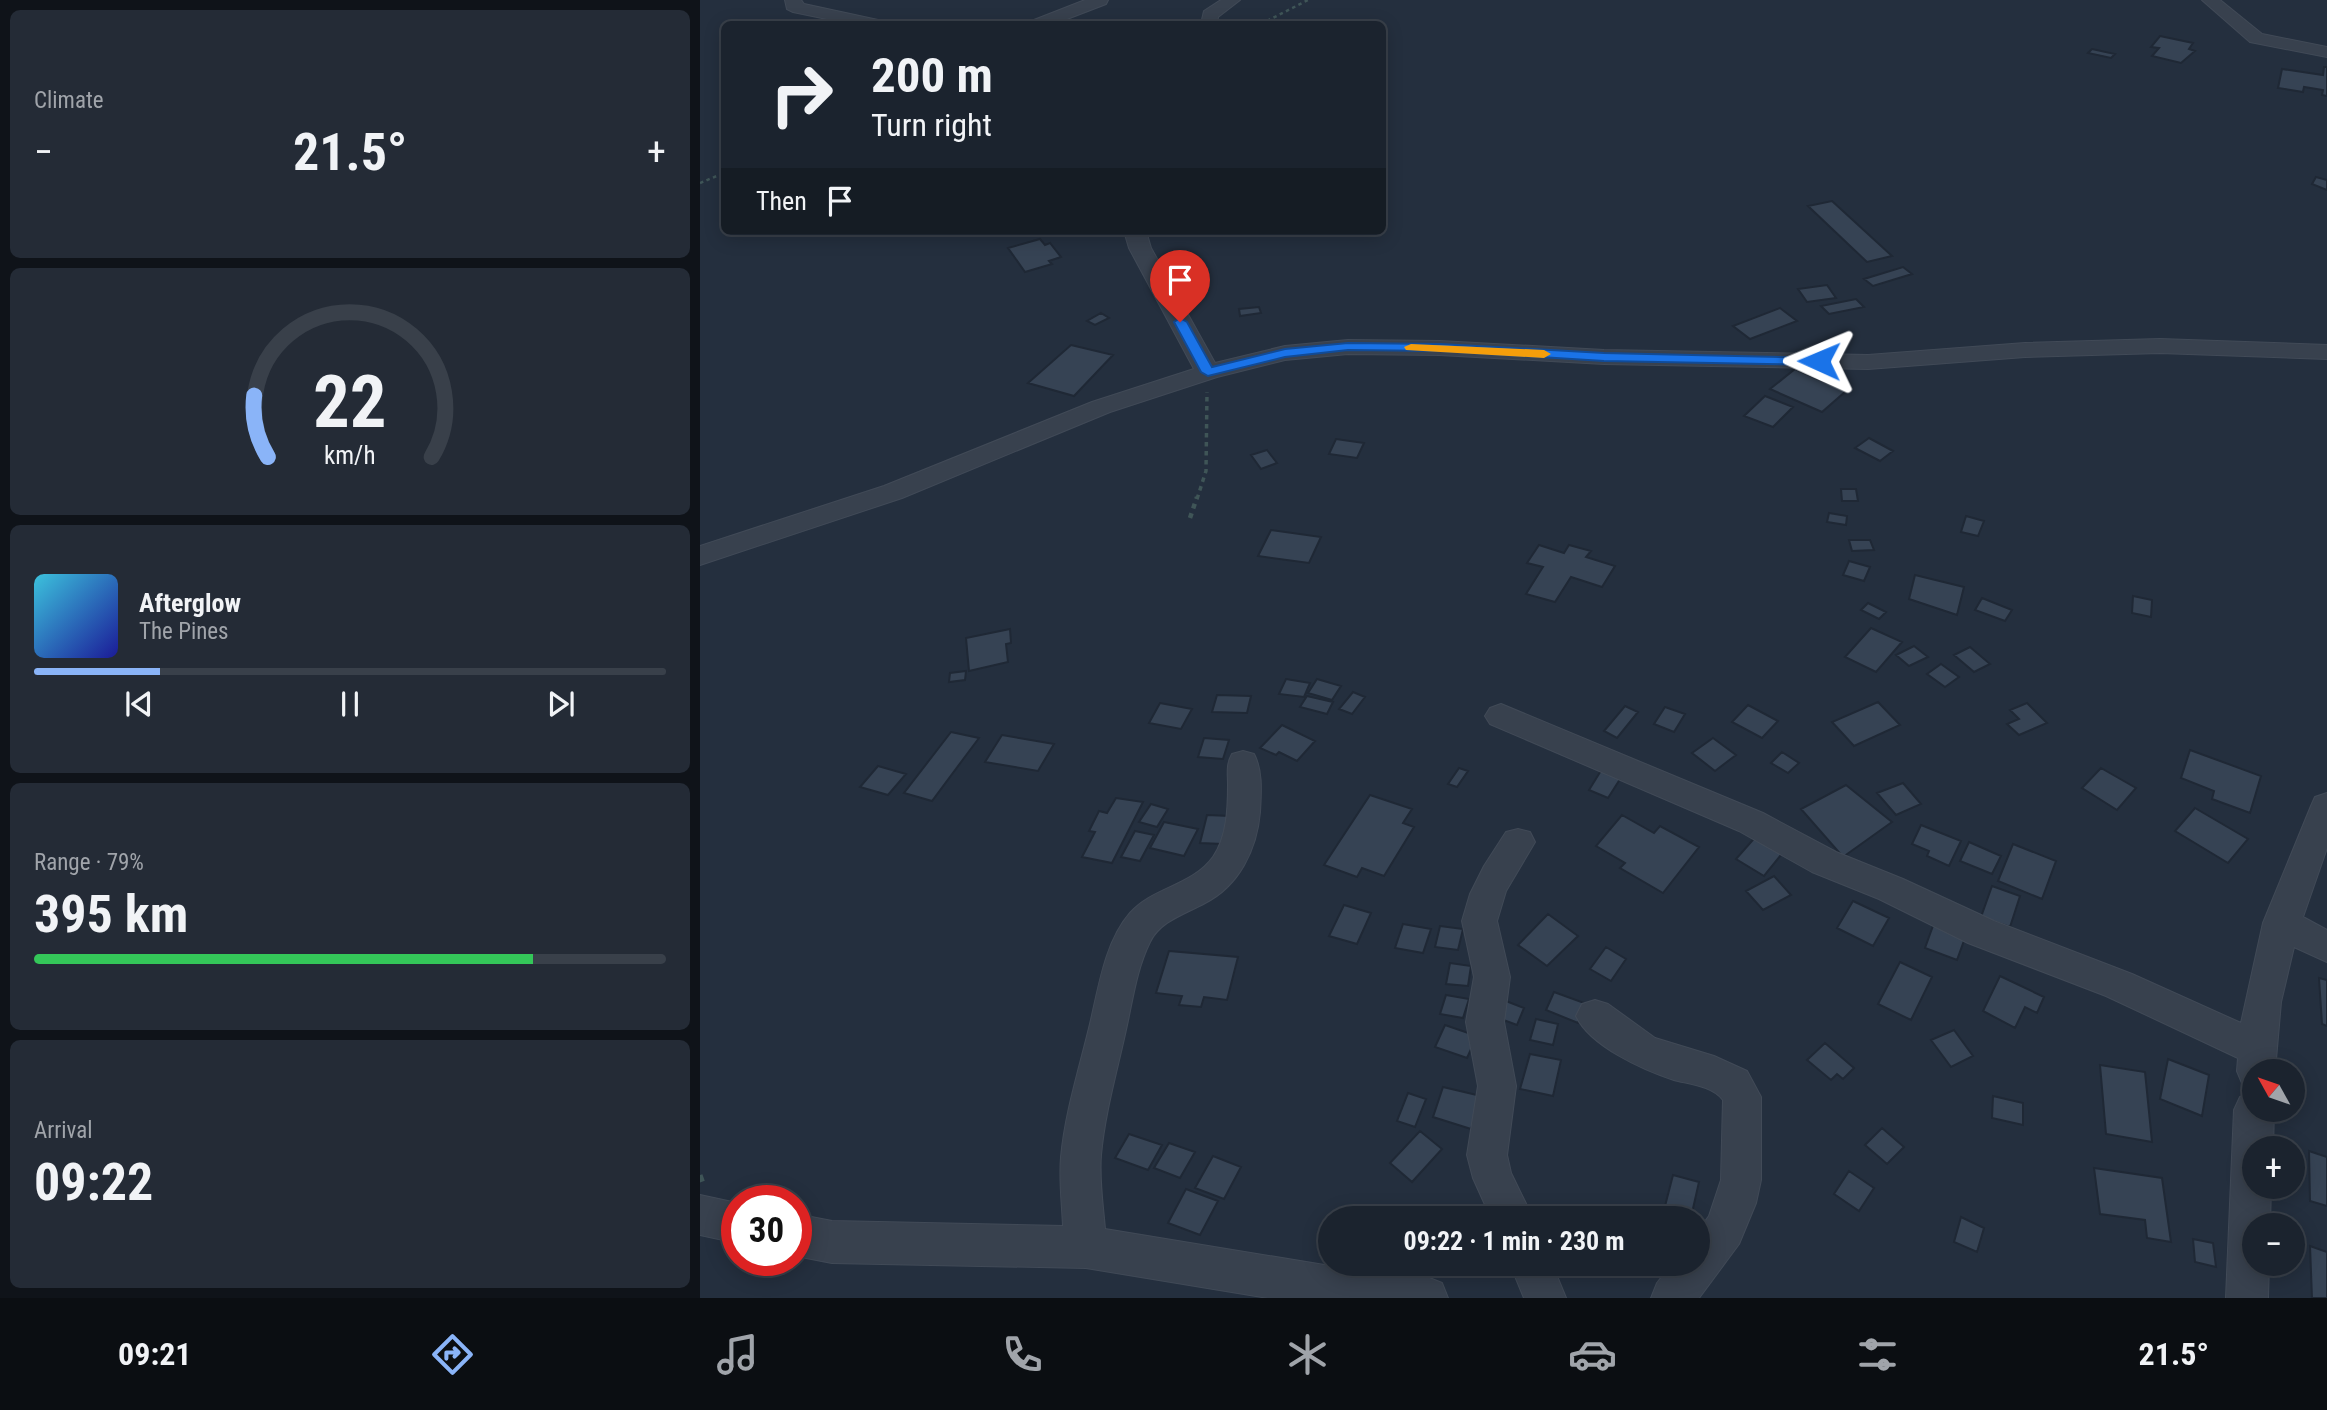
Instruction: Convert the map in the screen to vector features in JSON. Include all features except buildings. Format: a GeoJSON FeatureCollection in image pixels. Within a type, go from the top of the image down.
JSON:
{"type":"FeatureCollection","features":[{"type":"Feature","properties":{"kind":"street"},"geometry":{"type":"LineString","coordinates":[[793,0],[793,5],[799,8],[858,21]]}},
{"type":"Feature","properties":{"kind":"street"},"geometry":{"type":"LineString","coordinates":[[1048,21],[1100,0]]}},
{"type":"Feature","properties":{"kind":"street"},"geometry":{"type":"LineString","coordinates":[[1209,21],[1210,15],[1232,0]]}},
{"type":"Feature","properties":{"kind":"street"},"geometry":{"type":"LineString","coordinates":[[2210,0],[2256,38],[2327,52]]}},
{"type":"Feature","properties":{"kind":"street"},"geometry":{"type":"LineString","coordinates":[[1136,235],[1140,248],[1208,372]]}},
{"type":"Feature","properties":{"kind":"street"},"geometry":{"type":"LineString","coordinates":[[700,556],[868,501],[1079,415],[1208,372],[1285,353],[1348,347],[1440,348],[1707,360],[1868,362],[2025,350],[2160,346],[2327,352]]}},
{"type":"Feature","properties":{"kind":"street"},"geometry":{"type":"LineString","coordinates":[[1501,716],[1751,822],[1824,862],[1891,889],[1981,932],[2119,985],[2256,1059],[2269,967],[2281,923],[2327,806]]}},
{"type":"Feature","properties":{"kind":"street"},"geometry":{"type":"LineString","coordinates":[[1086,1247],[1081,1160],[1086,1118],[1119,982],[1137,931],[1149,916],[1201,890],[1233,859],[1246,794],[1242,764]]}},
{"type":"Feature","properties":{"kind":"street"},"geometry":{"type":"LineString","coordinates":[[1506,1206],[1488,1164],[1487,1139],[1497,1096],[1495,1066],[1485,1024],[1485,1010],[1492,986],[1491,970],[1480,937],[1480,915],[1487,896],[1518,842]]}},
{"type":"Feature","properties":{"kind":"street"},"geometry":{"type":"LineString","coordinates":[[2281,923],[2327,947]]}},
{"type":"Feature","properties":{"kind":"street"},"geometry":{"type":"LineString","coordinates":[[1595,1016],[1642,1050],[1672,1062],[1714,1073],[1733,1083],[1742,1097],[1741,1180],[1736,1203],[1724,1230],[1672,1298]]}},
{"type":"Feature","properties":{"kind":"street"},"geometry":{"type":"LineString","coordinates":[[2247,1298],[2254,1122]]}},
{"type":"Feature","properties":{"kind":"street"},"geometry":{"type":"LineString","coordinates":[[700,1215],[721,1220]]}},
{"type":"Feature","properties":{"kind":"street"},"geometry":{"type":"LineString","coordinates":[[812,1238],[832,1242],[1086,1247],[1379,1294],[1427,1298]]}},
{"type":"Feature","properties":{"kind":"street"},"geometry":{"type":"LineString","coordinates":[[1536,1276],[1545,1298]]}},
{"type":"Feature","properties":{"kind":"path"},"geometry":{"type":"LineString","coordinates":[[1267,21],[1308,0]]}},
{"type":"Feature","properties":{"kind":"path"},"geometry":{"type":"LineString","coordinates":[[700,183],[721,174]]}},
{"type":"Feature","properties":{"kind":"path"},"geometry":{"type":"LineString","coordinates":[[1190,518],[1206,471],[1208,372]]}},
{"type":"Feature","properties":{"kind":"slow traffic"},"geometry":{"type":"LineString","coordinates":[[1411,347],[1544,354]]}},
{"type":"Feature","properties":{"kind":"route"},"geometry":{"type":"LineString","coordinates":[[1180,322],[1208,372],[1285,353],[1348,347],[1440,348],[1604,357],[1819,361]]}}]}
